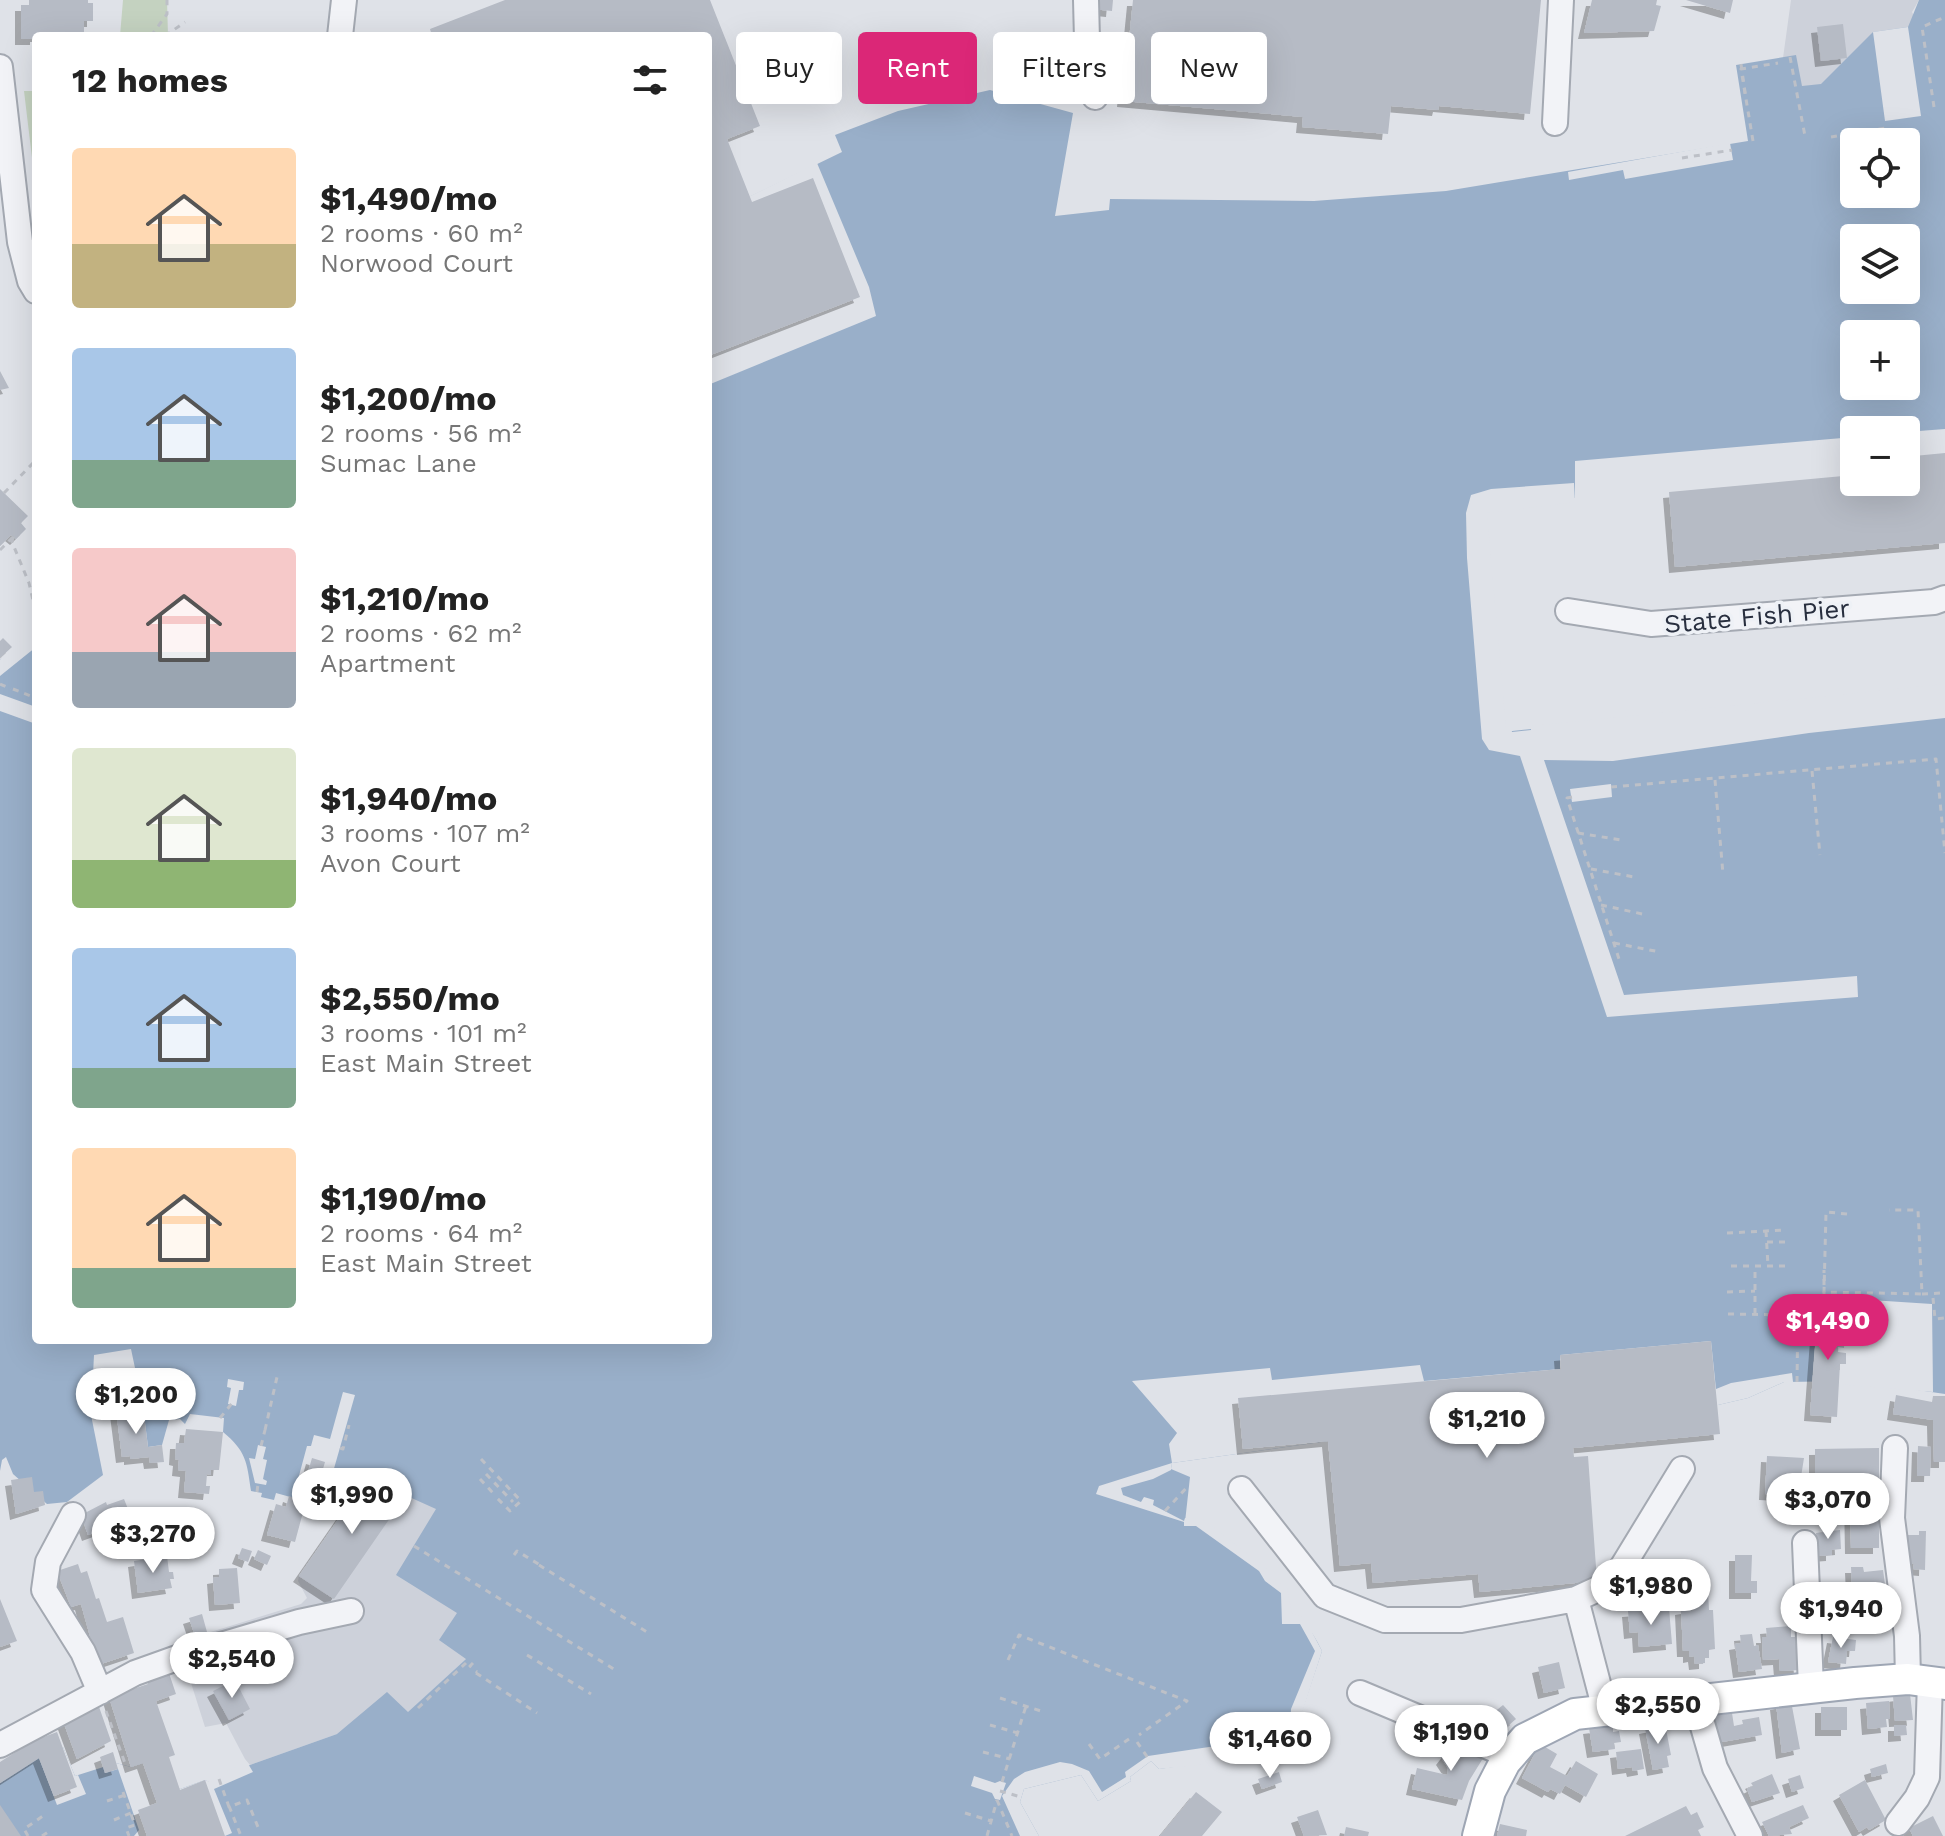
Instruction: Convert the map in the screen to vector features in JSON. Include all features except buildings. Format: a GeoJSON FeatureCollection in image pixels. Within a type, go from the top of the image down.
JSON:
{"type":"FeatureCollection","features":[{"type":"Feature","properties":{"kind":"main road"},"geometry":{"type":"LineString","coordinates":[[1478,1836],[1490,1791],[1510,1756],[1525,1739],[1575,1714],[1811,1687],[1928,1682]]}},
{"type":"Feature","properties":{"kind":"street"},"geometry":{"type":"LineString","coordinates":[[340,32],[344,0]]}},
{"type":"Feature","properties":{"kind":"street"},"geometry":{"type":"LineString","coordinates":[[1086,0],[1087,32]]}},
{"type":"Feature","properties":{"kind":"street"},"geometry":{"type":"LineString","coordinates":[[1555,123],[1554,94],[1561,0]]}},
{"type":"Feature","properties":{"kind":"street"},"geometry":{"type":"LineString","coordinates":[[0,67],[20,242],[32,284]]}},
{"type":"Feature","properties":{"kind":"street","name":"State Fish Pier"},"geometry":{"type":"LineString","coordinates":[[1568,611],[1651,624],[1934,602],[1945,598]]}},
{"type":"Feature","properties":{"kind":"street"},"geometry":{"type":"LineString","coordinates":[[1895,1448],[1892,1518],[1907,1636],[1928,1682],[1927,1777],[1917,1798],[1898,1823]]}},
{"type":"Feature","properties":{"kind":"street"},"geometry":{"type":"LineString","coordinates":[[1241,1489],[1325,1596],[1385,1620],[1461,1620],[1576,1599],[1613,1582],[1682,1469]]}},
{"type":"Feature","properties":{"kind":"street"},"geometry":{"type":"LineString","coordinates":[[73,1515],[48,1562],[44,1590],[83,1652],[100,1692]]}},
{"type":"Feature","properties":{"kind":"street"},"geometry":{"type":"LineString","coordinates":[[1805,1543],[1811,1687]]}},
{"type":"Feature","properties":{"kind":"street"},"geometry":{"type":"LineString","coordinates":[[1576,1599],[1605,1710]]}},
{"type":"Feature","properties":{"kind":"street"},"geometry":{"type":"LineString","coordinates":[[0,1745],[135,1673],[177,1658],[351,1611]]}},
{"type":"Feature","properties":{"kind":"street"},"geometry":{"type":"LineString","coordinates":[[1360,1693],[1510,1756]]}},
{"type":"Feature","properties":{"kind":"street"},"geometry":{"type":"LineString","coordinates":[[1695,1699],[1715,1768],[1750,1836]]}},
{"type":"Feature","properties":{"kind":"path"},"geometry":{"type":"LineString","coordinates":[[154,32],[167,14],[167,0]]}},
{"type":"Feature","properties":{"kind":"path"},"geometry":{"type":"LineString","coordinates":[[1934,107],[1922,27],[1945,17]]}},
{"type":"Feature","properties":{"kind":"path"},"geometry":{"type":"LineString","coordinates":[[171,32],[185,22]]}},
{"type":"Feature","properties":{"kind":"path"},"geometry":{"type":"LineString","coordinates":[[1790,57],[1805,136]]}},
{"type":"Feature","properties":{"kind":"path"},"geometry":{"type":"LineString","coordinates":[[1753,141],[1741,69],[1778,63]]}},
{"type":"Feature","properties":{"kind":"path"},"geometry":{"type":"LineString","coordinates":[[1741,64],[1746,99]]}},
{"type":"Feature","properties":{"kind":"path"},"geometry":{"type":"LineString","coordinates":[[1831,137],[1840,136]]}},
{"type":"Feature","properties":{"kind":"path"},"geometry":{"type":"LineString","coordinates":[[1682,158],[1732,150]]}},
{"type":"Feature","properties":{"kind":"path"},"geometry":{"type":"LineString","coordinates":[[4,493],[32,464]]}},
{"type":"Feature","properties":{"kind":"path"},"geometry":{"type":"LineString","coordinates":[[0,550],[13,537],[12,542],[32,596]]}},
{"type":"Feature","properties":{"kind":"path"},"geometry":{"type":"LineString","coordinates":[[0,684],[32,696]]}},
{"type":"Feature","properties":{"kind":"path"},"geometry":{"type":"LineString","coordinates":[[13,689],[20,692]]}},
{"type":"Feature","properties":{"kind":"path"},"geometry":{"type":"LineString","coordinates":[[1611,787],[1936,759],[1945,853]]}},
{"type":"Feature","properties":{"kind":"path"},"geometry":{"type":"LineString","coordinates":[[1812,771],[1820,855]]}},
{"type":"Feature","properties":{"kind":"path"},"geometry":{"type":"LineString","coordinates":[[1715,780],[1723,874]]}},
{"type":"Feature","properties":{"kind":"path"},"geometry":{"type":"LineString","coordinates":[[1572,797],[1567,798],[1619,959]]}},
{"type":"Feature","properties":{"kind":"path"},"geometry":{"type":"LineString","coordinates":[[1578,833],[1621,840]]}},
{"type":"Feature","properties":{"kind":"path"},"geometry":{"type":"LineString","coordinates":[[1589,868],[1634,877]]}},
{"type":"Feature","properties":{"kind":"path"},"geometry":{"type":"LineString","coordinates":[[1601,905],[1647,915]]}},
{"type":"Feature","properties":{"kind":"path"},"geometry":{"type":"LineString","coordinates":[[1614,943],[1660,952]]}},
{"type":"Feature","properties":{"kind":"path"},"geometry":{"type":"LineString","coordinates":[[1889,1210],[1918,1210],[1922,1294]]}},
{"type":"Feature","properties":{"kind":"path"},"geometry":{"type":"LineString","coordinates":[[1847,1214],[1826,1212],[1824,1292],[1942,1293]]}},
{"type":"Feature","properties":{"kind":"path"},"geometry":{"type":"LineString","coordinates":[[1727,1233],[1785,1230]]}},
{"type":"Feature","properties":{"kind":"path"},"geometry":{"type":"LineString","coordinates":[[1766,1231],[1768,1266]]}},
{"type":"Feature","properties":{"kind":"path"},"geometry":{"type":"LineString","coordinates":[[1767,1242],[1786,1242]]}},
{"type":"Feature","properties":{"kind":"path"},"geometry":{"type":"LineString","coordinates":[[1731,1266],[1785,1266]]}},
{"type":"Feature","properties":{"kind":"path"},"geometry":{"type":"LineString","coordinates":[[1755,1266],[1755,1314]]}},
{"type":"Feature","properties":{"kind":"path"},"geometry":{"type":"LineString","coordinates":[[1824,1270],[1824,1297]]}},
{"type":"Feature","properties":{"kind":"path"},"geometry":{"type":"LineString","coordinates":[[1727,1292],[1755,1291]]}},
{"type":"Feature","properties":{"kind":"path"},"geometry":{"type":"LineString","coordinates":[[1933,1298],[1935,1319],[1945,1318]]}},
{"type":"Feature","properties":{"kind":"path"},"geometry":{"type":"LineString","coordinates":[[1797,1382],[1798,1307]]}},
{"type":"Feature","properties":{"kind":"path"},"geometry":{"type":"LineString","coordinates":[[1728,1314],[1798,1314]]}},
{"type":"Feature","properties":{"kind":"path"},"geometry":{"type":"LineString","coordinates":[[1769,1314],[1792,1315]]}},
{"type":"Feature","properties":{"kind":"path"},"geometry":{"type":"LineString","coordinates":[[261,1446],[277,1377]]}},
{"type":"Feature","properties":{"kind":"path"},"geometry":{"type":"LineString","coordinates":[[220,1418],[233,1402]]}},
{"type":"Feature","properties":{"kind":"path"},"geometry":{"type":"LineString","coordinates":[[265,1430],[267,1420]]}},
{"type":"Feature","properties":{"kind":"path"},"geometry":{"type":"LineString","coordinates":[[340,1448],[343,1449],[349,1425]]}},
{"type":"Feature","properties":{"kind":"path"},"geometry":{"type":"LineString","coordinates":[[480,1479],[510,1511],[521,1501],[481,1459]]}},
{"type":"Feature","properties":{"kind":"path"},"geometry":{"type":"LineString","coordinates":[[486,1474],[513,1502]]}},
{"type":"Feature","properties":{"kind":"path"},"geometry":{"type":"LineString","coordinates":[[257,1492],[258,1484]]}},
{"type":"Feature","properties":{"kind":"path"},"geometry":{"type":"LineString","coordinates":[[1165,1511],[1189,1485]]}},
{"type":"Feature","properties":{"kind":"path"},"geometry":{"type":"LineString","coordinates":[[494,1495],[503,1503]]}},
{"type":"Feature","properties":{"kind":"path"},"geometry":{"type":"LineString","coordinates":[[414,1546],[617,1671]]}},
{"type":"Feature","properties":{"kind":"path"},"geometry":{"type":"LineString","coordinates":[[514,1555],[517,1551],[647,1632]]}},
{"type":"Feature","properties":{"kind":"path"},"geometry":{"type":"LineString","coordinates":[[539,1565],[549,1571]]}},
{"type":"Feature","properties":{"kind":"path"},"geometry":{"type":"LineString","coordinates":[[1008,1660],[1019,1635],[1187,1701],[1139,1735]]}},
{"type":"Feature","properties":{"kind":"path"},"geometry":{"type":"LineString","coordinates":[[527,1655],[591,1694]]}},
{"type":"Feature","properties":{"kind":"path"},"geometry":{"type":"LineString","coordinates":[[418,1708],[466,1663]]}},
{"type":"Feature","properties":{"kind":"path"},"geometry":{"type":"LineString","coordinates":[[473,1663],[470,1666],[489,1681]]}},
{"type":"Feature","properties":{"kind":"path"},"geometry":{"type":"LineString","coordinates":[[476,1673],[537,1713]]}},
{"type":"Feature","properties":{"kind":"path"},"geometry":{"type":"LineString","coordinates":[[100,1692],[126,1766]]}},
{"type":"Feature","properties":{"kind":"path"},"geometry":{"type":"LineString","coordinates":[[1000,1698],[1044,1712]]}},
{"type":"Feature","properties":{"kind":"path"},"geometry":{"type":"LineString","coordinates":[[1002,1782],[1026,1706]]}},
{"type":"Feature","properties":{"kind":"path"},"geometry":{"type":"LineString","coordinates":[[990,1725],[1018,1733]]}},
{"type":"Feature","properties":{"kind":"path"},"geometry":{"type":"LineString","coordinates":[[1089,1744],[1100,1759],[1129,1739]]}},
{"type":"Feature","properties":{"kind":"path"},"geometry":{"type":"LineString","coordinates":[[1137,1742],[1150,1761]]}},
{"type":"Feature","properties":{"kind":"path"},"geometry":{"type":"LineString","coordinates":[[983,1752],[1010,1759]]}},
{"type":"Feature","properties":{"kind":"path"},"geometry":{"type":"LineString","coordinates":[[219,1779],[241,1836]]}},
{"type":"Feature","properties":{"kind":"path"},"geometry":{"type":"LineString","coordinates":[[1000,1791],[1021,1797]]}},
{"type":"Feature","properties":{"kind":"path"},"geometry":{"type":"LineString","coordinates":[[107,1801],[124,1794],[135,1825],[126,1828],[129,1836]]}},
{"type":"Feature","properties":{"kind":"path"},"geometry":{"type":"LineString","coordinates":[[229,1807],[247,1800],[260,1832]]}},
{"type":"Feature","properties":{"kind":"path"},"geometry":{"type":"LineString","coordinates":[[987,1836],[997,1800],[1012,1836]]}},
{"type":"Feature","properties":{"kind":"path"},"geometry":{"type":"LineString","coordinates":[[226,1801],[229,1807]]}},
{"type":"Feature","properties":{"kind":"path"},"geometry":{"type":"LineString","coordinates":[[114,1820],[131,1813]]}},
{"type":"Feature","properties":{"kind":"path"},"geometry":{"type":"LineString","coordinates":[[965,1813],[991,1821]]}},
{"type":"Feature","properties":{"kind":"path"},"geometry":{"type":"LineString","coordinates":[[28,1836],[24,1829],[43,1816]]}},
{"type":"Feature","properties":{"kind":"path"},"geometry":{"type":"LineString","coordinates":[[42,1836],[48,1832]]}},
{"type":"Feature","properties":{"kind":"shaded area"},"geometry":{"type":"Polygon","coordinates":[[[1791,0],[1919,0],[1912,12],[1919,27],[1873,32],[1885,121],[1802,87],[1783,58],[1791,0]]]}},
{"type":"Feature","properties":{"kind":"shaded area"},"geometry":{"type":"Polygon","coordinates":[[[436,1464],[475,1624],[466,1659],[416,1705],[457,1746],[337,1734],[250,1765],[226,1723],[205,1727],[178,1642],[301,1604],[307,1598],[298,1581],[299,1576],[436,1464]]]}},
{"type":"Feature","properties":{"kind":"green space"},"geometry":{"type":"Polygon","coordinates":[[[123,0],[167,0],[168,32],[120,32],[123,0]]]}},
{"type":"Feature","properties":{"kind":"green space"},"geometry":{"type":"Polygon","coordinates":[[[24,91],[32,91],[32,158],[24,91]]]}},
{"type":"Feature","properties":{"kind":"water"},"geometry":{"type":"Polygon","coordinates":[[[1919,0],[1945,0],[1945,429],[1920,431],[1920,416],[1840,416],[1840,438],[1575,461],[1575,498],[1483,510],[1503,732],[1945,686],[1945,1394],[1856,1381],[1784,1382],[1748,1398],[1718,1405],[1328,1441],[1172,1463],[1171,1469],[1190,1477],[1185,1522],[1201,1522],[1284,1591],[1288,1616],[1309,1629],[1322,1651],[1296,1729],[1201,1763],[1159,1769],[1151,1761],[1130,1777],[1131,1781],[1098,1801],[1081,1775],[1024,1789],[1020,1802],[1039,1836],[0,1836],[0,1783],[63,1747],[75,1776],[116,1763],[131,1767],[143,1763],[180,1789],[205,1780],[211,1783],[250,1765],[337,1734],[387,1692],[408,1712],[466,1659],[439,1640],[457,1613],[396,1575],[436,1509],[367,1478],[352,1499],[328,1493],[319,1505],[276,1493],[274,1500],[261,1497],[262,1493],[251,1491],[241,1451],[223,1432],[224,1418],[190,1414],[185,1424],[180,1419],[169,1420],[162,1445],[148,1447],[131,1349],[94,1355],[91,1415],[103,1475],[67,1502],[47,1504],[13,1474],[6,1457],[2,1460],[0,1471],[0,660],[32,638],[32,1344],[712,1344],[712,215],[842,152],[835,135],[898,111],[929,104],[977,104],[977,93],[990,90],[993,91],[993,104],[1041,104],[1073,113],[1055,216],[1109,210],[1110,199],[1314,201],[1446,191],[1748,141],[1736,65],[1796,55],[1802,86],[1821,84],[1873,32],[1908,27],[1919,0]]]}},
{"type":"Feature","properties":{"kind":"pier"},"geometry":{"type":"Polygon","coordinates":[[[1908,27],[1921,116],[1885,121],[1873,32],[1908,27]]]}},
{"type":"Feature","properties":{"kind":"pier"},"geometry":{"type":"Polygon","coordinates":[[[1730,143],[1733,160],[1625,179],[1623,170],[1569,180],[1568,172],[1730,143]]]}},
{"type":"Feature","properties":{"kind":"pier"},"geometry":{"type":"Polygon","coordinates":[[[817,163],[869,287],[876,316],[712,383],[712,215],[817,163]]]}},
{"type":"Feature","properties":{"kind":"pier"},"geometry":{"type":"Polygon","coordinates":[[[1574,483],[1575,502],[1487,513],[1506,728],[1511,728],[1512,732],[1531,730],[1531,726],[1945,684],[1945,718],[1809,733],[1613,761],[1544,760],[1624,995],[1857,976],[1858,997],[1607,1017],[1520,756],[1489,750],[1482,739],[1467,558],[1466,513],[1471,495],[1491,489],[1574,483]]]}},
{"type":"Feature","properties":{"kind":"pier"},"geometry":{"type":"Polygon","coordinates":[[[32,636],[32,650],[0,676],[0,660],[23,638],[32,636]]]}},
{"type":"Feature","properties":{"kind":"pier"},"geometry":{"type":"Polygon","coordinates":[[[0,694],[32,706],[32,723],[0,711],[0,694]]]}},
{"type":"Feature","properties":{"kind":"pier"},"geometry":{"type":"Polygon","coordinates":[[[1611,784],[1612,797],[1572,802],[1570,789],[1611,784]]]}},
{"type":"Feature","properties":{"kind":"pier"},"geometry":{"type":"Polygon","coordinates":[[[1824,1297],[1932,1304],[1933,1392],[1812,1382],[1818,1305],[1824,1297]]]}},
{"type":"Feature","properties":{"kind":"pier"},"geometry":{"type":"Polygon","coordinates":[[[1711,1341],[1716,1389],[1731,1383],[1792,1373],[1793,1382],[1784,1382],[1748,1398],[1718,1405],[1328,1441],[1172,1463],[1169,1444],[1177,1433],[1132,1381],[1270,1368],[1272,1380],[1420,1365],[1424,1381],[1560,1369],[1560,1355],[1711,1341]]]}},
{"type":"Feature","properties":{"kind":"pier"},"geometry":{"type":"Polygon","coordinates":[[[228,1379],[244,1382],[236,1406],[228,1404],[231,1388],[227,1387],[228,1379]]]}},
{"type":"Feature","properties":{"kind":"pier"},"geometry":{"type":"Polygon","coordinates":[[[343,1392],[355,1395],[327,1493],[319,1505],[293,1498],[307,1446],[311,1446],[314,1435],[330,1439],[343,1392]]]}},
{"type":"Feature","properties":{"kind":"pier"},"geometry":{"type":"Polygon","coordinates":[[[258,1445],[266,1447],[263,1479],[267,1481],[266,1485],[255,1483],[249,1458],[255,1459],[258,1445]]]}},
{"type":"Feature","properties":{"kind":"pier"},"geometry":{"type":"Polygon","coordinates":[[[1172,1463],[1171,1470],[1153,1479],[1121,1488],[1123,1495],[1141,1502],[1144,1497],[1154,1500],[1153,1505],[1184,1521],[1185,1518],[1203,1519],[1267,1569],[1271,1577],[1287,1588],[1292,1613],[1304,1617],[1322,1651],[1295,1735],[1275,1749],[1226,1762],[1159,1769],[1151,1761],[1130,1777],[1131,1781],[1098,1801],[1081,1775],[1024,1789],[1020,1802],[1039,1836],[1020,1836],[1002,1796],[1014,1779],[1025,1772],[1060,1762],[1072,1764],[1089,1771],[1102,1792],[1126,1777],[1125,1772],[1148,1756],[1270,1738],[1290,1727],[1291,1709],[1315,1651],[1300,1624],[1282,1624],[1281,1593],[1265,1581],[1259,1571],[1196,1526],[1184,1526],[1184,1522],[1096,1494],[1099,1486],[1172,1463]]]}},
{"type":"Feature","properties":{"kind":"pier"},"geometry":{"type":"Polygon","coordinates":[[[63,1747],[86,1794],[57,1805],[39,1758],[63,1747]]]}},
{"type":"Feature","properties":{"kind":"pier"},"geometry":{"type":"Polygon","coordinates":[[[247,1762],[253,1772],[214,1789],[232,1833],[225,1836],[134,1836],[139,1830],[118,1769],[105,1773],[103,1766],[116,1763],[131,1767],[143,1763],[180,1789],[205,1780],[210,1782],[247,1762]]]}},
{"type":"Feature","properties":{"kind":"pier"},"geometry":{"type":"Polygon","coordinates":[[[974,1776],[1006,1783],[1000,1800],[995,1799],[992,1793],[971,1786],[974,1776]]]}}]}
